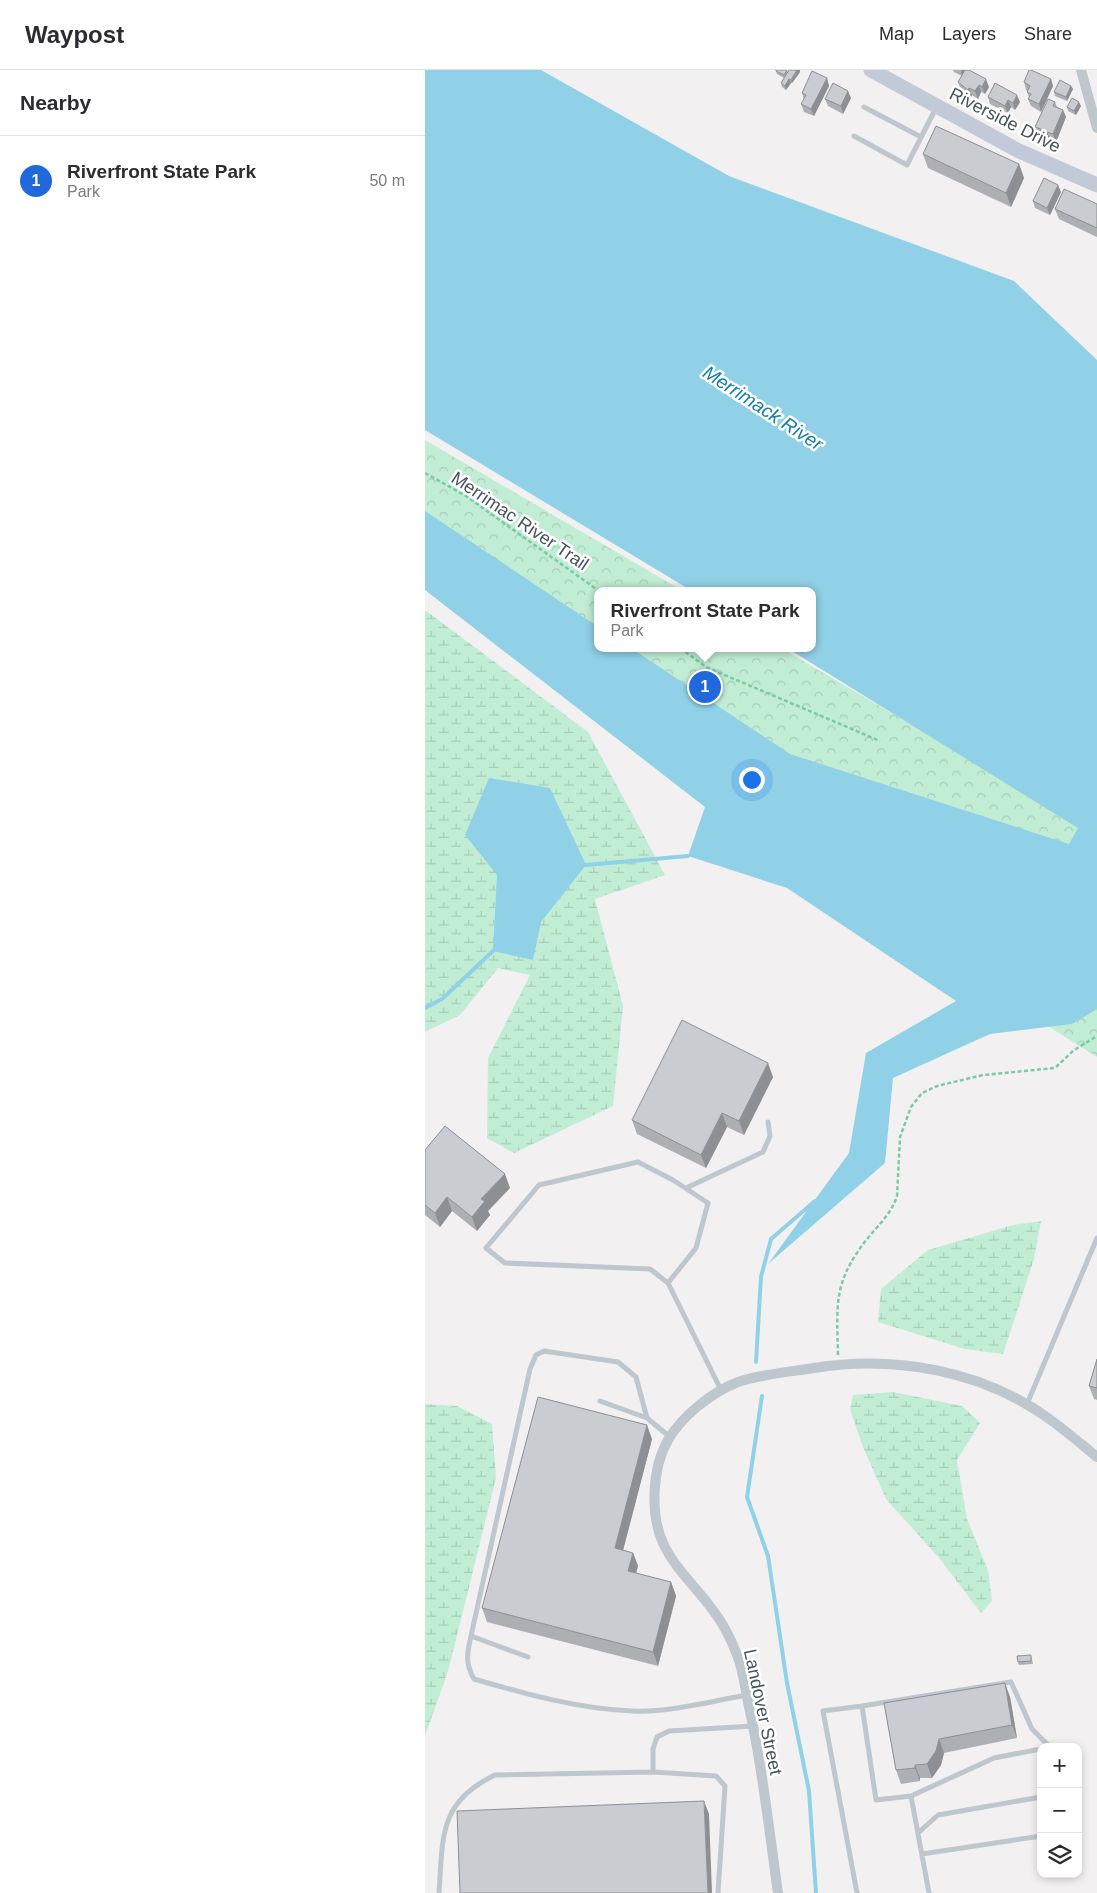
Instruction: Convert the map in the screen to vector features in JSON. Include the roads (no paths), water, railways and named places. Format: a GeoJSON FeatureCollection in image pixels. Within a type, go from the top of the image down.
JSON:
{"type":"FeatureCollection","features":[{"type":"Feature","properties":{"kind":"main road","name":"Riverside Drive"},"geometry":{"type":"LineString","coordinates":[[871,70],[1017,150],[1097,184]]}},
{"type":"Feature","properties":{"kind":"street"},"geometry":{"type":"LineString","coordinates":[[1081,70],[1097,128]]}},
{"type":"Feature","properties":{"kind":"street","name":"Landover Street"},"geometry":{"type":"LineString","coordinates":[[778,1893],[754,1726],[738,1657],[724,1626],[686,1579],[663,1543],[656,1519],[657,1469],[670,1437],[687,1417],[711,1396],[737,1382],[839,1364],[877,1363],[920,1366],[979,1382],[1027,1405],[1048,1418],[1097,1457]]}},
{"type":"Feature","properties":{"kind":"lane"},"geometry":{"type":"LineString","coordinates":[[853,136],[907,164],[937,106]]}},
{"type":"Feature","properties":{"kind":"lane"},"geometry":{"type":"LineString","coordinates":[[864,107],[921,137]]}},
{"type":"Feature","properties":{"kind":"lane"},"geometry":{"type":"LineString","coordinates":[[686,1188],[763,1152],[770,1136],[768,1122]]}},
{"type":"Feature","properties":{"kind":"lane"},"geometry":{"type":"LineString","coordinates":[[668,1283],[696,1248],[708,1203],[686,1188],[638,1162],[539,1185],[486,1248],[505,1263],[650,1269],[668,1283],[721,1391]]}},
{"type":"Feature","properties":{"kind":"lane"},"geometry":{"type":"LineString","coordinates":[[1027,1405],[1097,1238]]}},
{"type":"Feature","properties":{"kind":"lane"},"geometry":{"type":"LineString","coordinates":[[647,1418],[636,1377],[618,1362],[543,1351],[536,1355],[530,1370],[471,1636],[467,1655],[467,1667],[475,1679],[513,1691],[602,1709],[634,1712],[747,1695]]}},
{"type":"Feature","properties":{"kind":"lane"},"geometry":{"type":"LineString","coordinates":[[601,1401],[647,1418],[670,1437]]}},
{"type":"Feature","properties":{"kind":"lane"},"geometry":{"type":"LineString","coordinates":[[471,1636],[528,1657]]}},
{"type":"Feature","properties":{"kind":"lane"},"geometry":{"type":"LineString","coordinates":[[857,1893],[823,1711],[1011,1682],[1032,1729],[1045,1743]]}},
{"type":"Feature","properties":{"kind":"lane"},"geometry":{"type":"LineString","coordinates":[[862,1706],[876,1800],[911,1796],[994,1758],[1037,1750]]}},
{"type":"Feature","properties":{"kind":"lane"},"geometry":{"type":"LineString","coordinates":[[653,1772],[653,1749],[657,1737],[669,1731],[754,1726]]}},
{"type":"Feature","properties":{"kind":"lane"},"geometry":{"type":"LineString","coordinates":[[439,1893],[443,1832],[455,1803],[479,1782],[495,1775],[653,1772],[716,1776],[725,1786],[718,1893]]}},
{"type":"Feature","properties":{"kind":"lane"},"geometry":{"type":"LineString","coordinates":[[911,1796],[929,1893]]}},
{"type":"Feature","properties":{"kind":"lane"},"geometry":{"type":"LineString","coordinates":[[918,1833],[938,1815],[1037,1798]]}},
{"type":"Feature","properties":{"kind":"lane"},"geometry":{"type":"LineString","coordinates":[[922,1854],[1037,1837]]}},
{"type":"Feature","properties":{"kind":"water","name":"Merrimack River"},"geometry":{"type":"Polygon","coordinates":[[[425,70],[541,70],[729,176],[1014,281],[1097,360],[1097,1009],[1072,1024],[990,1034],[893,1078],[885,1163],[768,1264],[849,1153],[866,1053],[956,1001],[787,888],[688,856],[705,807],[425,590],[425,511],[594,624],[594,652],[637,652],[790,754],[1069,844],[1078,828],[793,652],[816,652],[816,587],[685,587],[425,430],[425,70]]]}},
{"type":"Feature","properties":{"kind":"water"},"geometry":{"type":"Polygon","coordinates":[[[489,778],[550,788],[586,865],[541,922],[533,960],[493,951],[497,875],[465,835],[489,778]]]}},
{"type":"Feature","properties":{"kind":"waterway"},"geometry":{"type":"LineString","coordinates":[[586,865],[688,856]]}},
{"type":"Feature","properties":{"kind":"waterway"},"geometry":{"type":"LineString","coordinates":[[425,1008],[442,999],[493,951]]}},
{"type":"Feature","properties":{"kind":"waterway"},"geometry":{"type":"LineString","coordinates":[[756,1362],[761,1277],[771,1239],[815,1201]]}},
{"type":"Feature","properties":{"kind":"waterway"},"geometry":{"type":"LineString","coordinates":[[762,1396],[747,1497],[768,1556],[787,1683],[809,1791],[816,1893]]}},
{"type":"Feature","properties":{"kind":"place","name":"Riverfront State Park"},"geometry":{"type":"Point","coordinates":[705,687]}}]}
